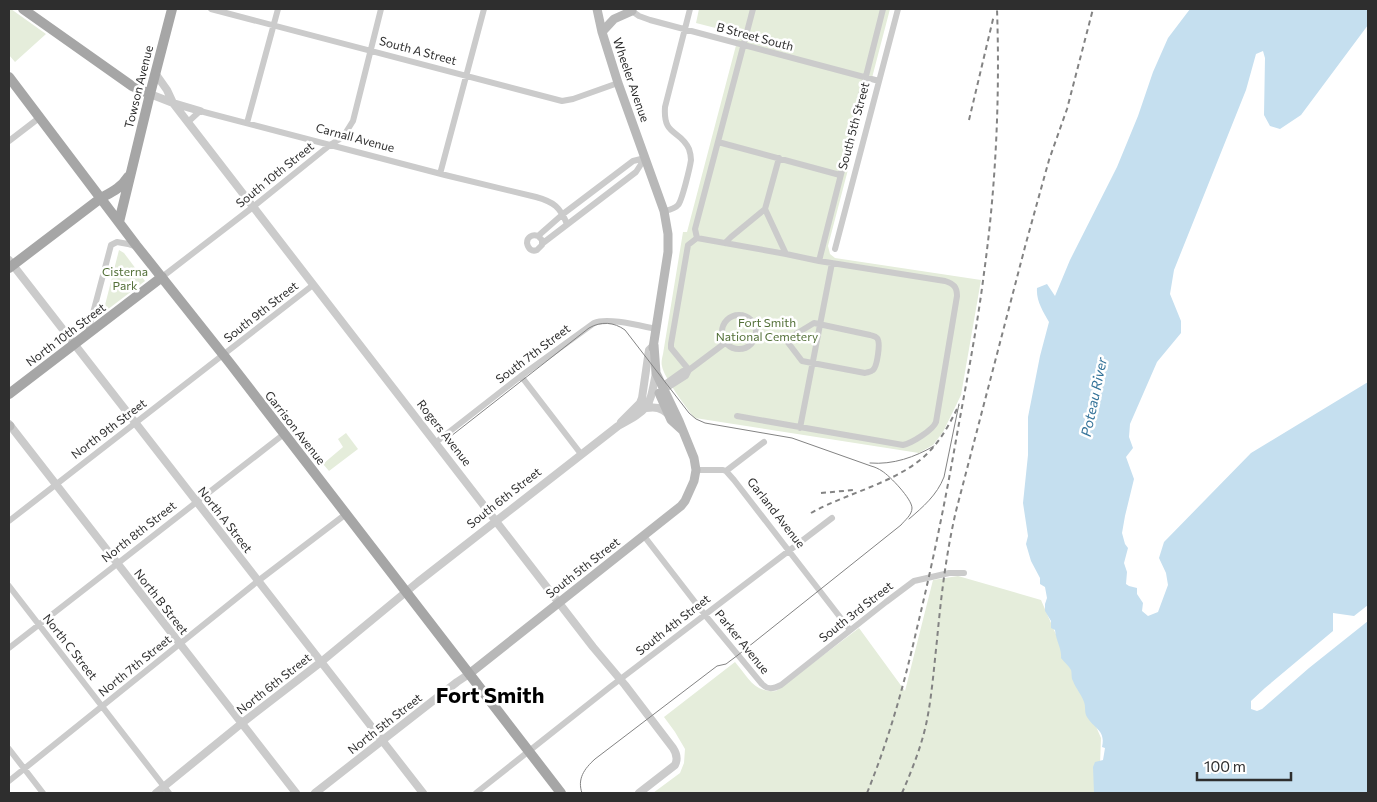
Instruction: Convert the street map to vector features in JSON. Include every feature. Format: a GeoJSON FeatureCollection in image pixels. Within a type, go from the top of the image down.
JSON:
{"type":"FeatureCollection","features":[{"type":"Feature","properties":{"kind":"main road"},"geometry":{"type":"LineString","coordinates":[[23,9],[132,86],[150,94]]}},
{"type":"Feature","properties":{"kind":"main road","name":"Towson Avenue"},"geometry":{"type":"LineString","coordinates":[[119,222],[172,9]]}},
{"type":"Feature","properties":{"kind":"main road","name":"Wheeler Avenue"},"geometry":{"type":"LineString","coordinates":[[597,9],[618,83],[645,158]]}},
{"type":"Feature","properties":{"kind":"main road"},"geometry":{"type":"LineString","coordinates":[[602,32],[614,19],[630,10]]}},
{"type":"Feature","properties":{"kind":"main road","name":"Garrison Avenue"},"geometry":{"type":"LineString","coordinates":[[9,77],[139,249],[561,793]]}},
{"type":"Feature","properties":{"kind":"main road"},"geometry":{"type":"LineString","coordinates":[[645,158],[664,211]]}},
{"type":"Feature","properties":{"kind":"main road","name":"Towson Avenue"},"geometry":{"type":"LineString","coordinates":[[10,265],[101,198],[122,186],[131,172]]}},
{"type":"Feature","properties":{"kind":"main road","name":"South 6th Street"},"geometry":{"type":"LineString","coordinates":[[654,345],[668,245],[664,211]]}},
{"type":"Feature","properties":{"kind":"main road","name":"North 10th Street"},"geometry":{"type":"LineString","coordinates":[[9,394],[162,277]]}},
{"type":"Feature","properties":{"kind":"main road"},"geometry":{"type":"LineString","coordinates":[[654,345],[652,365],[668,414],[682,430]]}},
{"type":"Feature","properties":{"kind":"main road"},"geometry":{"type":"LineString","coordinates":[[659,385],[679,421],[694,458],[696,470]]}},
{"type":"Feature","properties":{"kind":"main road","name":"South 5th Street"},"geometry":{"type":"LineString","coordinates":[[469,674],[681,506],[694,481],[696,470]]}},
{"type":"Feature","properties":{"kind":"street","name":"South A Street"},"geometry":{"type":"LineString","coordinates":[[211,9],[562,101],[618,83]]}},
{"type":"Feature","properties":{"kind":"street"},"geometry":{"type":"LineString","coordinates":[[247,123],[278,9]]}},
{"type":"Feature","properties":{"kind":"street","name":"South 10th Street"},"geometry":{"type":"LineString","coordinates":[[162,277],[330,145],[343,137],[353,120],[381,9]]}},
{"type":"Feature","properties":{"kind":"street"},"geometry":{"type":"LineString","coordinates":[[440,174],[484,9]]}},
{"type":"Feature","properties":{"kind":"street"},"geometry":{"type":"LineString","coordinates":[[664,211],[675,208],[680,202],[691,161],[686,143],[668,127],[665,114],[665,107],[690,9]]}},
{"type":"Feature","properties":{"kind":"street"},"geometry":{"type":"LineString","coordinates":[[697,238],[695,229],[752,9]]}},
{"type":"Feature","properties":{"kind":"street"},"geometry":{"type":"LineString","coordinates":[[818,261],[883,9]]}},
{"type":"Feature","properties":{"kind":"street","name":"South 5th Street"},"geometry":{"type":"LineString","coordinates":[[834,249],[898,9]]}},
{"type":"Feature","properties":{"kind":"street","name":"B Street South"},"geometry":{"type":"LineString","coordinates":[[630,10],[645,19],[879,81]]}},
{"type":"Feature","properties":{"kind":"street"},"geometry":{"type":"LineString","coordinates":[[155,72],[173,103],[188,122],[200,111]]}},
{"type":"Feature","properties":{"kind":"street"},"geometry":{"type":"LineString","coordinates":[[150,94],[200,111]]}},
{"type":"Feature","properties":{"kind":"street","name":"Carnall Avenue"},"geometry":{"type":"LineString","coordinates":[[200,111],[440,174],[542,198],[552,202],[563,214],[567,224]]}},
{"type":"Feature","properties":{"kind":"street"},"geometry":{"type":"LineString","coordinates":[[9,141],[39,118]]}},
{"type":"Feature","properties":{"kind":"street","name":"Rogers Avenue"},"geometry":{"type":"LineString","coordinates":[[188,122],[558,603],[673,748],[677,760],[672,768],[639,793]]}},
{"type":"Feature","properties":{"kind":"street"},"geometry":{"type":"LineString","coordinates":[[718,142],[840,175]]}},
{"type":"Feature","properties":{"kind":"street"},"geometry":{"type":"LineString","coordinates":[[538,236],[563,214],[633,161],[645,158]]}},
{"type":"Feature","properties":{"kind":"street"},"geometry":{"type":"LineString","coordinates":[[543,242],[538,236],[530,236],[527,246],[535,251],[541,248],[543,242],[636,172],[645,158]]}},
{"type":"Feature","properties":{"kind":"street"},"geometry":{"type":"LineString","coordinates":[[725,243],[765,208],[779,158]]}},
{"type":"Feature","properties":{"kind":"street"},"geometry":{"type":"LineString","coordinates":[[765,208],[786,254]]}},
{"type":"Feature","properties":{"kind":"street"},"geometry":{"type":"LineString","coordinates":[[689,370],[671,348],[671,344],[688,245],[697,238],[818,261],[951,283],[955,286],[957,296],[936,422],[931,429],[908,444],[902,445],[737,416]]}},
{"type":"Feature","properties":{"kind":"street"},"geometry":{"type":"LineString","coordinates":[[88,333],[111,245],[117,242],[139,249]]}},
{"type":"Feature","properties":{"kind":"street"},"geometry":{"type":"LineString","coordinates":[[800,428],[832,263]]}},
{"type":"Feature","properties":{"kind":"street","name":"North A Street"},"geometry":{"type":"LineString","coordinates":[[10,265],[197,502],[422,793]]}},
{"type":"Feature","properties":{"kind":"street","name":"South 9th Street"},"geometry":{"type":"LineString","coordinates":[[223,356],[313,285]]}},
{"type":"Feature","properties":{"kind":"street"},"geometry":{"type":"LineString","coordinates":[[740,315],[749,319],[755,326],[756,335],[751,344],[743,349],[733,349],[725,343],[722,338],[721,329],[727,320],[734,316],[740,315]]}},
{"type":"Feature","properties":{"kind":"street","name":"South 7th Street"},"geometry":{"type":"LineString","coordinates":[[436,443],[587,327],[599,321],[608,320],[656,329]]}},
{"type":"Feature","properties":{"kind":"street"},"geometry":{"type":"LineString","coordinates":[[756,335],[786,340],[814,323],[875,336],[880,344],[876,367],[873,371],[865,373],[802,361],[786,340]]}},
{"type":"Feature","properties":{"kind":"street"},"geometry":{"type":"LineString","coordinates":[[646,408],[659,385],[686,376],[689,370],[725,343]]}},
{"type":"Feature","properties":{"kind":"street","name":"South 6th Street"},"geometry":{"type":"LineString","coordinates":[[406,592],[618,426],[640,403],[649,350],[654,345]]}},
{"type":"Feature","properties":{"kind":"street","name":"North 9th Street"},"geometry":{"type":"LineString","coordinates":[[9,521],[223,356]]}},
{"type":"Feature","properties":{"kind":"street"},"geometry":{"type":"LineString","coordinates":[[521,376],[581,454]]}},
{"type":"Feature","properties":{"kind":"street","name":"South 6th Street"},"geometry":{"type":"LineString","coordinates":[[618,426],[635,417],[657,399],[659,385]]}},
{"type":"Feature","properties":{"kind":"street"},"geometry":{"type":"LineString","coordinates":[[646,408],[660,408],[668,414]]}},
{"type":"Feature","properties":{"kind":"street","name":"North B Street"},"geometry":{"type":"LineString","coordinates":[[9,425],[296,793]]}},
{"type":"Feature","properties":{"kind":"street","name":"North 8th Street"},"geometry":{"type":"LineString","coordinates":[[9,648],[284,434]]}},
{"type":"Feature","properties":{"kind":"street"},"geometry":{"type":"LineString","coordinates":[[696,470],[716,469],[726,471],[764,442]]}},
{"type":"Feature","properties":{"kind":"street","name":"Garland Avenue"},"geometry":{"type":"LineString","coordinates":[[726,471],[850,630]]}},
{"type":"Feature","properties":{"kind":"street","name":"North 7th Street"},"geometry":{"type":"LineString","coordinates":[[9,780],[258,581],[346,514]]}},
{"type":"Feature","properties":{"kind":"street","name":"South 4th Street"},"geometry":{"type":"LineString","coordinates":[[476,793],[832,518]]}},
{"type":"Feature","properties":{"kind":"street","name":"Parker Avenue"},"geometry":{"type":"LineString","coordinates":[[644,536],[705,615],[762,684],[770,688]]}},
{"type":"Feature","properties":{"kind":"street","name":"South 3rd Street"},"geometry":{"type":"LineString","coordinates":[[770,688],[781,685],[914,581],[949,573],[964,573]]}},
{"type":"Feature","properties":{"kind":"street","name":"North C Street"},"geometry":{"type":"LineString","coordinates":[[9,586],[167,790]]}},
{"type":"Feature","properties":{"kind":"street","name":"North 6th Street"},"geometry":{"type":"LineString","coordinates":[[156,793],[167,790],[242,723],[321,662],[406,592]]}},
{"type":"Feature","properties":{"kind":"street","name":"North 5th Street"},"geometry":{"type":"LineString","coordinates":[[315,793],[469,674]]}},
{"type":"Feature","properties":{"kind":"street"},"geometry":{"type":"LineString","coordinates":[[9,749],[43,793]]}},
{"type":"Feature","properties":{"kind":"green space"},"geometry":{"type":"Polygon","coordinates":[[[9,9],[46,34],[15,62],[9,55],[9,9]]]}},
{"type":"Feature","properties":{"kind":"green space","name":"Fort Smith National Cemetery"},"geometry":{"type":"Polygon","coordinates":[[[699,9],[890,9],[828,246],[830,254],[835,258],[981,280],[961,395],[943,432],[933,445],[919,453],[695,418],[663,371],[662,360],[683,232],[687,232],[739,34],[696,23],[699,9]]]}},
{"type":"Feature","properties":{"kind":"green space","name":"Cisterna Park"},"geometry":{"type":"Polygon","coordinates":[[[119,250],[124,253],[145,281],[103,313],[119,250]]]}},
{"type":"Feature","properties":{"kind":"green space"},"geometry":{"type":"Polygon","coordinates":[[[346,433],[358,449],[329,471],[323,464],[343,447],[338,439],[346,433]]]}},
{"type":"Feature","properties":{"kind":"green space"},"geometry":{"type":"Polygon","coordinates":[[[958,576],[1041,600],[1101,738],[1099,793],[653,793],[680,773],[684,763],[685,749],[664,717],[735,662],[757,687],[768,691],[776,691],[859,628],[905,691],[933,580],[958,576]]]}},
{"type":"Feature","properties":{"kind":"water","name":"Poteau River"},"geometry":{"type":"Polygon","coordinates":[[[1190,9],[1368,9],[1368,25],[1301,115],[1280,129],[1270,126],[1264,115],[1265,58],[1263,51],[1256,54],[1246,90],[1174,270],[1170,294],[1181,321],[1181,333],[1157,362],[1130,424],[1129,437],[1133,448],[1126,457],[1134,479],[1122,533],[1128,548],[1124,563],[1127,572],[1126,584],[1137,588],[1137,594],[1143,603],[1142,611],[1148,616],[1158,612],[1168,585],[1166,573],[1159,558],[1164,542],[1251,453],[1368,382],[1368,605],[1354,616],[1333,613],[1333,631],[1251,701],[1251,709],[1257,711],[1262,709],[1309,668],[1368,621],[1368,793],[1094,793],[1093,767],[1095,762],[1103,760],[1105,748],[1102,747],[1101,733],[1087,717],[1082,697],[1072,680],[1071,670],[1061,658],[1055,630],[1051,628],[1051,621],[1045,611],[1047,598],[1045,587],[1040,584],[1040,578],[1031,561],[1026,544],[1028,536],[1023,503],[1028,455],[1028,417],[1049,322],[1039,302],[1037,288],[1047,284],[1055,296],[1070,260],[1117,167],[1168,38],[1190,9]]]}},
{"type":"Feature","properties":{"kind":"tram line"},"geometry":{"type":"LineString","coordinates":[[446,440],[589,328],[607,323],[625,330],[689,413],[696,419],[705,423],[792,438],[875,467],[895,483],[911,504],[911,513],[901,525],[738,655],[726,664],[717,666],[595,759],[582,774],[580,783],[582,793]]}},
{"type":"Feature","properties":{"kind":"tram line"},"geometry":{"type":"LineString","coordinates":[[909,519],[934,495],[944,477],[959,404]]}},
{"type":"Feature","properties":{"kind":"tram line"},"geometry":{"type":"LineString","coordinates":[[870,463],[887,463],[904,459],[934,446]]}},
{"type":"Feature","properties":{"kind":"railway"},"geometry":{"type":"LineString","coordinates":[[867,793],[895,712],[923,605],[975,336],[988,240],[994,174],[998,75],[997,9]]}},
{"type":"Feature","properties":{"kind":"railway"},"geometry":{"type":"LineString","coordinates":[[902,793],[916,757],[927,720],[944,576],[956,511],[1026,243],[1049,160],[1067,109],[1093,9]]}},
{"type":"Feature","properties":{"kind":"railway"},"geometry":{"type":"LineString","coordinates":[[969,120],[994,15]]}},
{"type":"Feature","properties":{"kind":"railway"},"geometry":{"type":"LineString","coordinates":[[811,513],[894,477],[909,468],[935,445],[959,405]]}},
{"type":"Feature","properties":{"kind":"railway"},"geometry":{"type":"LineString","coordinates":[[821,493],[854,490]]}},
{"type":"Feature","properties":{"kind":"district","name":"Fort Smith"},"geometry":{"type":"Point","coordinates":[490,695]}}]}
